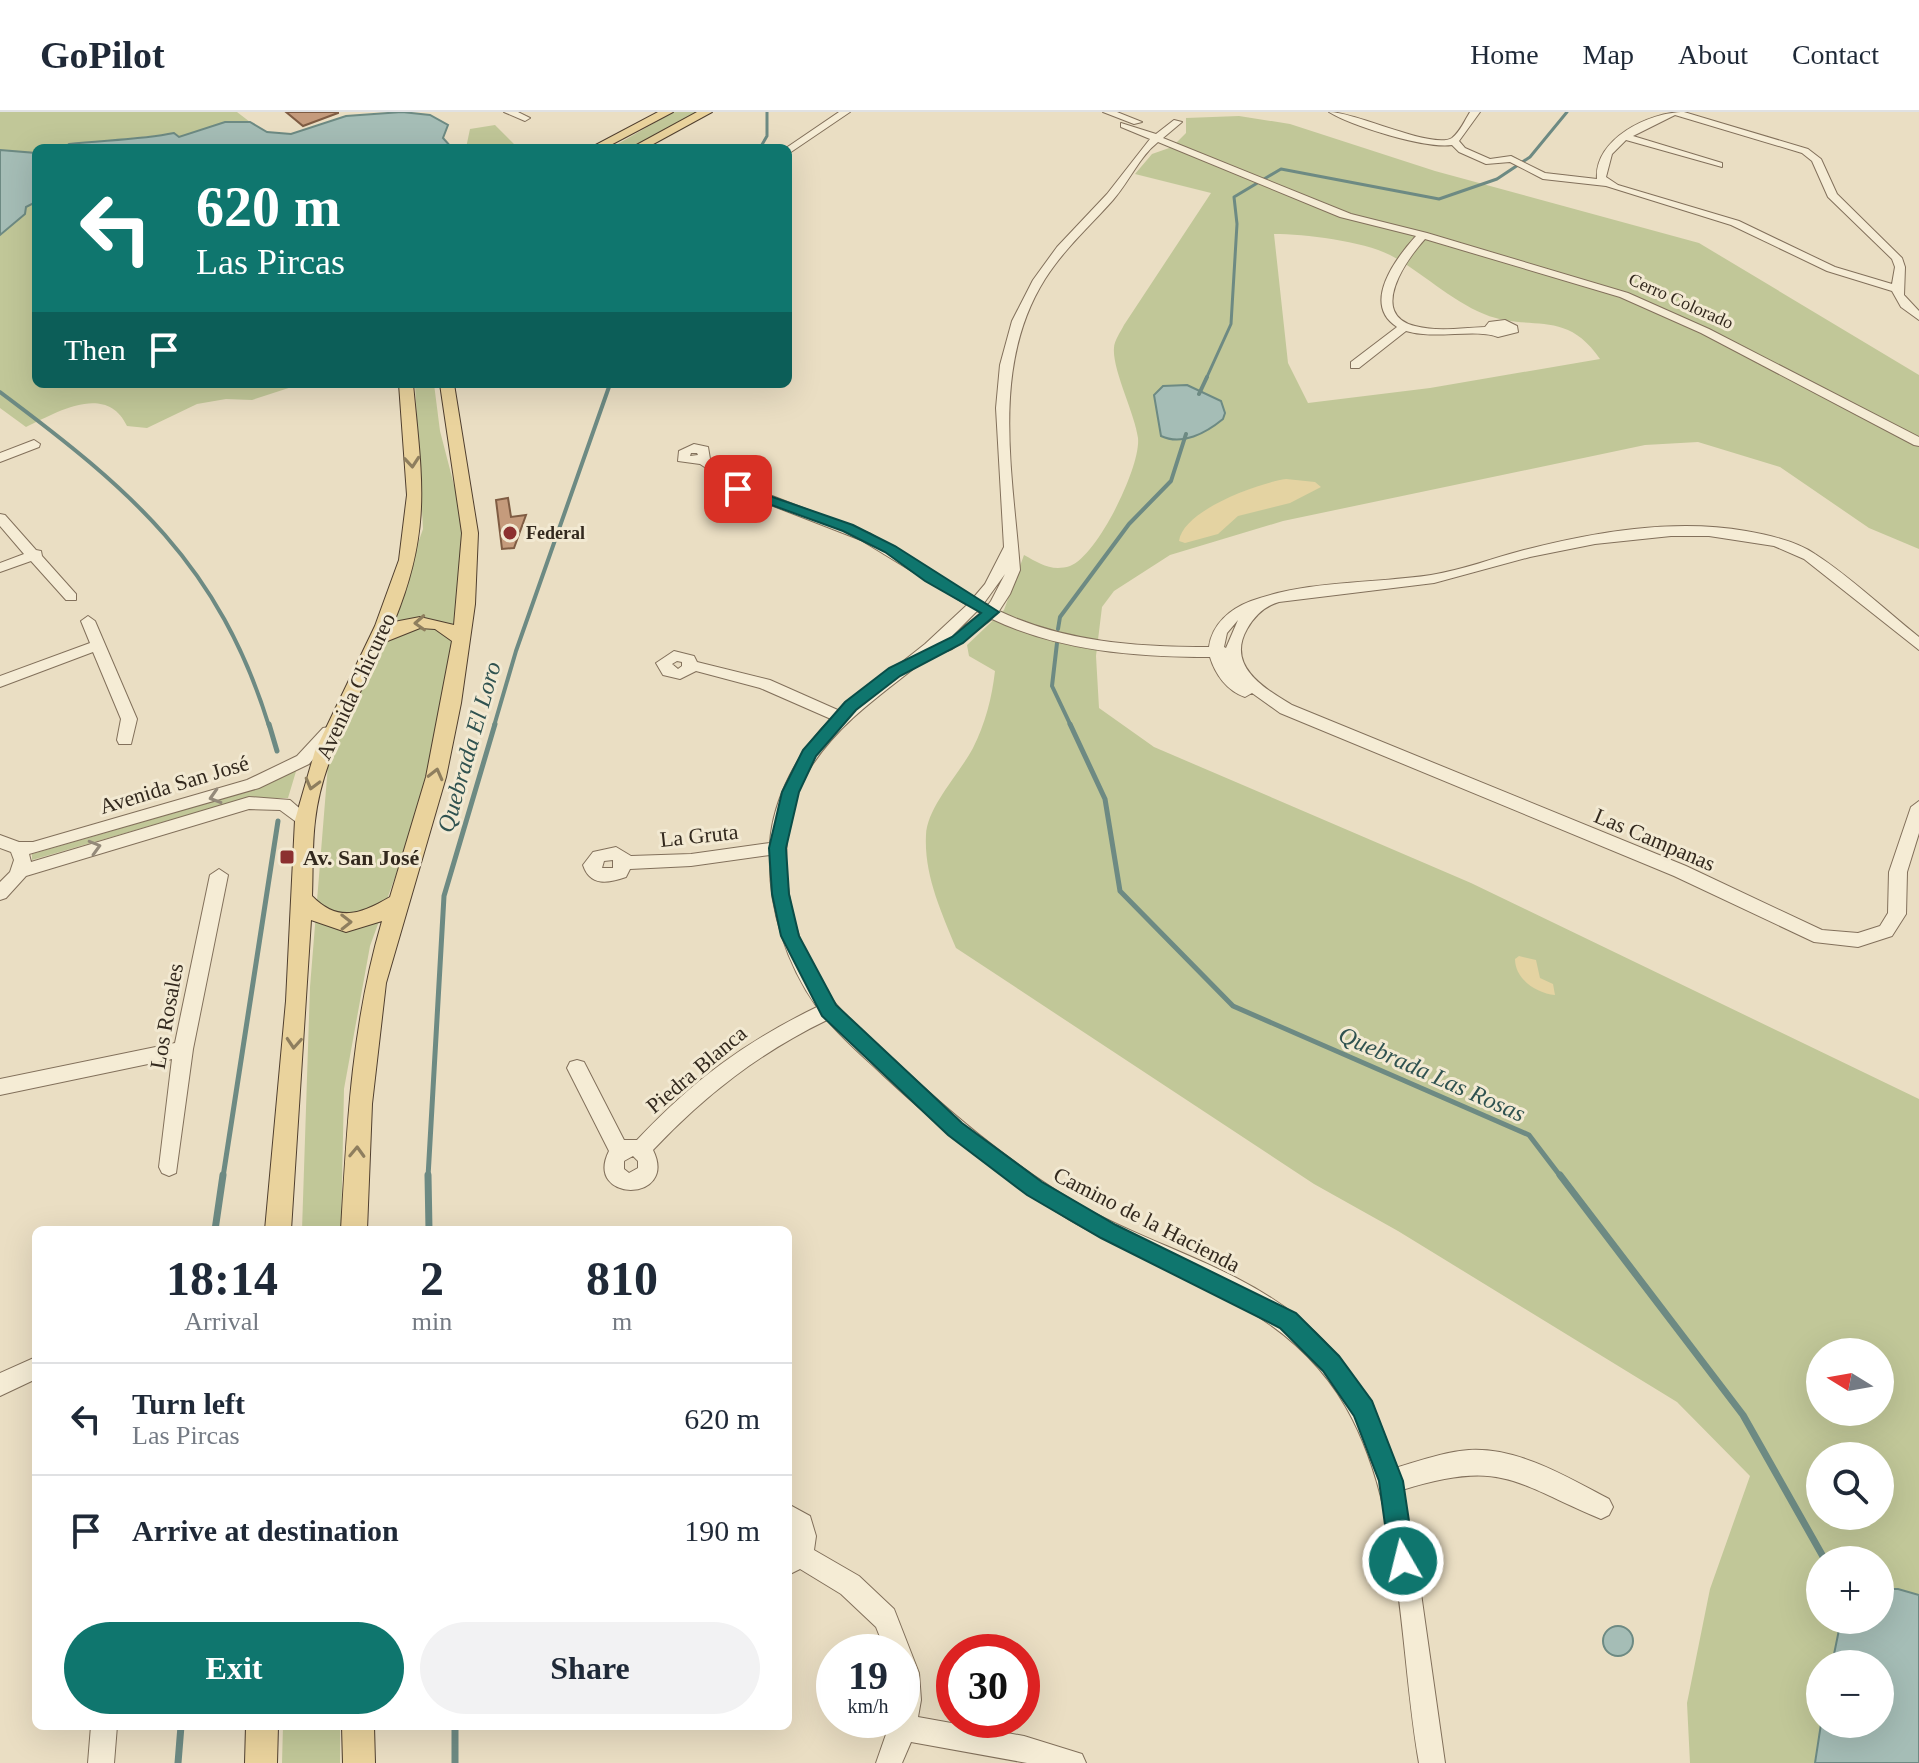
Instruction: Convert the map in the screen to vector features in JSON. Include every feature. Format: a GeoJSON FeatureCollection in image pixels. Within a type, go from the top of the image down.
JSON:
{"type":"FeatureCollection","features":[{"type":"Feature","properties":{"kind":"main road"},"geometry":{"type":"LineString","coordinates":[[604,144],[667,112]]}},
{"type":"Feature","properties":{"kind":"main road"},"geometry":{"type":"LineString","coordinates":[[645,144],[706,112]]}},
{"type":"Feature","properties":{"kind":"main road","name":"Avenida Chicureo"},"geometry":{"type":"LineString","coordinates":[[278,1226],[296,1014],[299,895],[309,792],[329,732],[377,639],[403,577],[415,525],[406,388]]}},
{"type":"Feature","properties":{"kind":"main road"},"geometry":{"type":"LineString","coordinates":[[354,1226],[357,1145],[368,1023],[381,955],[444,744],[461,639],[470,533],[448,388]]}},
{"type":"Feature","properties":{"kind":"main road"},"geometry":{"type":"LineString","coordinates":[[377,639],[403,625],[426,622],[444,626],[461,639]]}},
{"type":"Feature","properties":{"kind":"main road"},"geometry":{"type":"LineString","coordinates":[[299,895],[316,916],[339,923],[365,920],[398,902]]}},
{"type":"Feature","properties":{"kind":"main road"},"geometry":{"type":"LineString","coordinates":[[261,1763],[262,1730]]}},
{"type":"Feature","properties":{"kind":"main road"},"geometry":{"type":"LineString","coordinates":[[358,1730],[359,1763]]}},
{"type":"Feature","properties":{"kind":"street"},"geometry":{"type":"LineString","coordinates":[[509,112],[525,118]]}},
{"type":"Feature","properties":{"kind":"street"},"geometry":{"type":"LineString","coordinates":[[792,148],[845,112]]}},
{"type":"Feature","properties":{"kind":"street","name":"Camino de la Hacienda"},"geometry":{"type":"LineString","coordinates":[[1169,112],[1179,130],[1162,137],[1140,156],[1111,196],[1048,266],[1030,294],[1013,336],[1002,408],[1013,544],[1011,578],[957,640],[908,664],[872,688],[839,717],[809,754],[790,792],[778,848],[780,894],[790,936],[829,1010],[955,1129],[1034,1189],[1109,1231],[1288,1320],[1331,1364],[1363,1409],[1391,1481],[1432,1763]]}},
{"type":"Feature","properties":{"kind":"street"},"geometry":{"type":"LineString","coordinates":[[1334,112],[1430,142],[1453,141],[1477,158],[1489,162],[1514,160],[1536,174],[1605,183],[1735,223],[1831,269],[1894,288]]}},
{"type":"Feature","properties":{"kind":"street"},"geometry":{"type":"LineString","coordinates":[[1366,122],[1375,112]]}},
{"type":"Feature","properties":{"kind":"street"},"geometry":{"type":"LineString","coordinates":[[1453,141],[1475,112]]}},
{"type":"Feature","properties":{"kind":"street"},"geometry":{"type":"LineString","coordinates":[[1605,183],[1600,174],[1611,148],[1625,137],[1674,112],[1805,151],[1816,159],[1832,195],[1897,258],[1905,270],[1894,288]]}},
{"type":"Feature","properties":{"kind":"street","name":"Cerro Colorado"},"geometry":{"type":"LineString","coordinates":[[1112,118],[1344,215],[1624,295],[1705,331],[1918,438]]}},
{"type":"Feature","properties":{"kind":"street"},"geometry":{"type":"LineString","coordinates":[[1625,137],[1719,165]]}},
{"type":"Feature","properties":{"kind":"street"},"geometry":{"type":"LineString","coordinates":[[1420,238],[1395,268],[1387,297],[1392,317],[1404,327],[1433,333],[1491,330]]}},
{"type":"Feature","properties":{"kind":"street"},"geometry":{"type":"LineString","coordinates":[[1894,288],[1898,298],[1919,317]]}},
{"type":"Feature","properties":{"kind":"street"},"geometry":{"type":"LineString","coordinates":[[1355,365],[1404,327]]}},
{"type":"Feature","properties":{"kind":"street"},"geometry":{"type":"LineString","coordinates":[[0,458],[34,444]]}},
{"type":"Feature","properties":{"kind":"street"},"geometry":{"type":"LineString","coordinates":[[702,459],[738,489],[848,528],[890,549],[984,609],[1072,641],[1106,647],[1230,651],[1234,635],[1258,606]]}},
{"type":"Feature","properties":{"kind":"street"},"geometry":{"type":"LineString","coordinates":[[0,518],[36,554],[71,597]]}},
{"type":"Feature","properties":{"kind":"street"},"geometry":{"type":"LineString","coordinates":[[1213,652],[1217,635],[1237,614],[1258,606],[1313,593],[1433,579],[1580,542],[1636,535],[1741,535],[1780,542],[1809,556],[1919,645]]}},
{"type":"Feature","properties":{"kind":"street"},"geometry":{"type":"LineString","coordinates":[[0,568],[36,554]]}},
{"type":"Feature","properties":{"kind":"street"},"geometry":{"type":"LineString","coordinates":[[88,621],[129,719],[125,740]]}},
{"type":"Feature","properties":{"kind":"street"},"geometry":{"type":"LineString","coordinates":[[0,682],[98,645]]}},
{"type":"Feature","properties":{"kind":"street","name":"Las Campanas"},"geometry":{"type":"LineString","coordinates":[[1230,651],[1238,672],[1255,690],[1286,709]]}},
{"type":"Feature","properties":{"kind":"street","name":"Las Campanas"},"geometry":{"type":"LineString","coordinates":[[1213,652],[1223,673],[1236,687],[1257,699],[1680,871],[1820,937],[1858,940],[1886,931],[1897,914],[1898,872],[1919,807]]}},
{"type":"Feature","properties":{"kind":"street"},"geometry":{"type":"LineString","coordinates":[[691,665],[765,684],[839,717]]}},
{"type":"Feature","properties":{"kind":"street","name":"Avenida San José"},"geometry":{"type":"LineString","coordinates":[[8,844],[33,848],[235,791],[297,764],[329,732]]}},
{"type":"Feature","properties":{"kind":"street","name":"Avenida San José"},"geometry":{"type":"LineString","coordinates":[[21,871],[249,803],[284,804],[305,820]]}},
{"type":"Feature","properties":{"kind":"street"},"geometry":{"type":"LineString","coordinates":[[0,893],[21,871],[22,856],[8,844]]}},
{"type":"Feature","properties":{"kind":"street","name":"La Gruta"},"geometry":{"type":"LineString","coordinates":[[625,863],[691,860],[778,848]]}},
{"type":"Feature","properties":{"kind":"street","name":"Los Rosales"},"geometry":{"type":"LineString","coordinates":[[169,1167],[183,1049],[219,875]]}},
{"type":"Feature","properties":{"kind":"street","name":"Piedra Blanca"},"geometry":{"type":"LineString","coordinates":[[641,1150],[674,1114],[713,1080],[762,1044],[829,1010]]}},
{"type":"Feature","properties":{"kind":"street"},"geometry":{"type":"LineString","coordinates":[[0,1087],[183,1049]]}},
{"type":"Feature","properties":{"kind":"street"},"geometry":{"type":"LineString","coordinates":[[577,1068],[620,1153]]}},
{"type":"Feature","properties":{"kind":"street"},"geometry":{"type":"LineString","coordinates":[[629,1149],[641,1150],[650,1160],[649,1168],[633,1181],[614,1174],[613,1163],[620,1153],[629,1149]]}},
{"type":"Feature","properties":{"kind":"street"},"geometry":{"type":"LineString","coordinates":[[0,1385],[32,1370]]}},
{"type":"Feature","properties":{"kind":"street"},"geometry":{"type":"LineString","coordinates":[[1391,1481],[1455,1463],[1494,1464],[1527,1470],[1601,1507]]}},
{"type":"Feature","properties":{"kind":"street"},"geometry":{"type":"LineString","coordinates":[[792,1518],[805,1532],[794,1559],[850,1585],[885,1618],[892,1634]]}},
{"type":"Feature","properties":{"kind":"street"},"geometry":{"type":"LineString","coordinates":[[100,1763],[104,1730]]}},
{"type":"Feature","properties":{"kind":"street"},"geometry":{"type":"LineString","coordinates":[[920,1731],[1024,1749],[1073,1763]]}},
{"type":"Feature","properties":{"kind":"street"},"geometry":{"type":"LineString","coordinates":[[889,1763],[900,1738]]}},
{"type":"Feature","properties":{"kind":"green space"},"geometry":{"type":"Polygon","coordinates":[[[0,112],[237,112],[250,122],[225,122],[179,137],[174,134],[69,144],[32,144],[32,153],[0,150],[0,112]]]}},
{"type":"Feature","properties":{"kind":"green space"},"geometry":{"type":"Polygon","coordinates":[[[673,112],[698,112],[638,144],[618,144],[673,112]]]}},
{"type":"Feature","properties":{"kind":"green space"},"geometry":{"type":"Polygon","coordinates":[[[1239,116],[1290,124],[1435,171],[1699,243],[1919,375],[1919,549],[1869,528],[1780,467],[1698,442],[1645,445],[1283,521],[1170,555],[1114,591],[1102,607],[1096,656],[1099,708],[1154,747],[1471,883],[1919,1099],[1919,1763],[1690,1763],[1687,1703],[1710,1589],[1750,1476],[1677,1402],[1398,1231],[1314,1184],[956,948],[931,879],[926,835],[932,813],[973,748],[990,701],[995,671],[969,656],[967,645],[1004,610],[1024,555],[1040,564],[1063,568],[1081,559],[1104,529],[1125,489],[1138,438],[1116,368],[1115,342],[1211,193],[1135,174],[1152,154],[1172,147],[1186,133],[1186,118],[1239,116]],[[1274,234],[1288,363],[1308,403],[1430,388],[1600,359],[1587,343],[1573,333],[1546,324],[1516,322],[1484,314],[1378,250],[1333,239],[1274,234]]]}},
{"type":"Feature","properties":{"kind":"green space"},"geometry":{"type":"Polygon","coordinates":[[[495,125],[514,144],[467,144],[470,129],[495,125]]]}},
{"type":"Feature","properties":{"kind":"green space"},"geometry":{"type":"Polygon","coordinates":[[[32,204],[32,388],[289,388],[252,400],[226,399],[197,404],[147,428],[127,426],[118,413],[94,403],[66,409],[26,427],[0,408],[0,235],[32,204]]]}},
{"type":"Feature","properties":{"kind":"green space"},"geometry":{"type":"Polygon","coordinates":[[[415,388],[435,388],[440,431],[462,516],[461,589],[448,685],[423,800],[370,946],[344,1089],[341,1226],[302,1226],[310,987],[328,765],[351,706],[378,657],[423,529],[415,388]]]}},
{"type":"Feature","properties":{"kind":"green space"},"geometry":{"type":"Polygon","coordinates":[[[297,768],[288,798],[246,798],[32,860],[32,854],[250,791],[297,768]]]}},
{"type":"Feature","properties":{"kind":"green space"},"geometry":{"type":"Polygon","coordinates":[[[283,1730],[340,1730],[340,1763],[282,1763],[283,1730]]]}},
{"type":"Feature","properties":{"kind":"sand"},"geometry":{"type":"Polygon","coordinates":[[[1286,479],[1315,482],[1321,487],[1290,503],[1238,516],[1218,534],[1185,543],[1179,541],[1184,530],[1207,509],[1241,492],[1286,479]]]}},
{"type":"Feature","properties":{"kind":"sand"},"geometry":{"type":"Polygon","coordinates":[[[1519,956],[1536,960],[1540,978],[1553,984],[1555,995],[1534,988],[1523,979],[1516,966],[1515,959],[1519,956]]]}},
{"type":"Feature","properties":{"kind":"water"},"geometry":{"type":"Polygon","coordinates":[[[402,112],[430,115],[448,125],[443,138],[448,144],[69,144],[174,133],[179,137],[225,122],[250,122],[267,132],[291,134],[346,116],[402,112]]]}},
{"type":"Feature","properties":{"kind":"water"},"geometry":{"type":"Polygon","coordinates":[[[0,150],[32,153],[32,204],[0,235],[0,150]]]}},
{"type":"Feature","properties":{"kind":"water"},"geometry":{"type":"Polygon","coordinates":[[[1187,385],[1221,401],[1225,413],[1223,419],[1185,439],[1161,436],[1154,395],[1163,386],[1187,385]]]}},
{"type":"Feature","properties":{"kind":"water"},"geometry":{"type":"Polygon","coordinates":[[[1894,1589],[1919,1595],[1919,1763],[1815,1763],[1819,1738],[1894,1738],[1894,1650],[1835,1650],[1838,1634],[1894,1634],[1894,1589]]]}},
{"type":"Feature","properties":{"kind":"water"},"geometry":{"type":"Polygon","coordinates":[[[1618,1626],[1629,1630],[1633,1641],[1629,1652],[1618,1656],[1607,1652],[1603,1641],[1607,1630],[1618,1626]]]}},
{"type":"Feature","properties":{"kind":"building"},"geometry":{"type":"Polygon","coordinates":[[[286,112],[338,112],[338,113],[303,126],[286,112]]]}},
{"type":"Feature","properties":{"kind":"building","name":"Federal"},"geometry":{"type":"Polygon","coordinates":[[[508,498],[511,517],[526,515],[514,548],[502,549],[496,500],[508,498]]]}},
{"type":"Feature","properties":{"kind":"waterway","name":"Quebrada El Loro"},"geometry":{"type":"LineString","coordinates":[[762,144],[767,136],[767,112]]}},
{"type":"Feature","properties":{"kind":"waterway","name":"Quebrada Las Rosas"},"geometry":{"type":"LineString","coordinates":[[1206,379],[1231,324],[1237,224],[1234,197],[1281,169],[1439,199],[1497,179],[1530,157],[1567,112]]}},
{"type":"Feature","properties":{"kind":"waterway","name":"Quebrada Las Rosas"},"geometry":{"type":"LineString","coordinates":[[1199,394],[1207,377]]}},
{"type":"Feature","properties":{"kind":"waterway","name":"Quebrada El Loro"},"geometry":{"type":"LineString","coordinates":[[494,726],[516,651],[609,388]]}},
{"type":"Feature","properties":{"kind":"waterway"},"geometry":{"type":"LineString","coordinates":[[0,392],[90,463],[165,535],[224,619],[248,669],[269,726]]}},
{"type":"Feature","properties":{"kind":"waterway","name":"Quebrada Las Rosas"},"geometry":{"type":"LineString","coordinates":[[1058,629],[1060,617],[1129,524],[1171,481],[1186,434]]}},
{"type":"Feature","properties":{"kind":"waterway","name":"Quebrada Las Rosas"},"geometry":{"type":"LineString","coordinates":[[1057,643],[1052,686],[1071,726]]}},
{"type":"Feature","properties":{"kind":"waterway"},"geometry":{"type":"LineString","coordinates":[[269,724],[277,751]]}},
{"type":"Feature","properties":{"kind":"waterway","name":"Quebrada El Loro"},"geometry":{"type":"LineString","coordinates":[[428,1177],[444,896],[495,724]]}},
{"type":"Feature","properties":{"kind":"waterway","name":"Quebrada Las Rosas"},"geometry":{"type":"LineString","coordinates":[[1070,724],[1105,799],[1120,891],[1233,1006],[1529,1135],[1561,1177]]}},
{"type":"Feature","properties":{"kind":"waterway"},"geometry":{"type":"LineString","coordinates":[[223,1177],[278,821]]}},
{"type":"Feature","properties":{"kind":"waterway"},"geometry":{"type":"LineString","coordinates":[[216,1226],[223,1175]]}},
{"type":"Feature","properties":{"kind":"waterway","name":"Quebrada Las Rosas"},"geometry":{"type":"LineString","coordinates":[[1560,1175],[1743,1415],[1817,1546]]}},
{"type":"Feature","properties":{"kind":"waterway","name":"Quebrada El Loro"},"geometry":{"type":"LineString","coordinates":[[428,1177],[429,1226]]}},
{"type":"Feature","properties":{"kind":"waterway"},"geometry":{"type":"LineString","coordinates":[[178,1763],[181,1730]]}},
{"type":"Feature","properties":{"kind":"waterway","name":"Quebrada El Loro"},"geometry":{"type":"LineString","coordinates":[[455,1730],[455,1763]]}},
{"type":"Feature","properties":{"kind":"place","name":"Federal"},"geometry":{"type":"Point","coordinates":[510,533]}},
{"type":"Feature","properties":{"kind":"place","name":"Av. San José"},"geometry":{"type":"Point","coordinates":[287,857]}},
{"type":"Feature","properties":{"kind":"route"},"geometry":{"type":"LineString","coordinates":[[738,489],[767,502],[848,528],[890,549],[930,578],[991,612],[957,640],[895,672],[850,706],[809,754],[790,792],[778,848],[780,894],[790,936],[829,1010],[955,1129],[1034,1189],[1109,1231],[1288,1320],[1331,1364],[1363,1409],[1391,1481],[1403,1561]]}}]}
